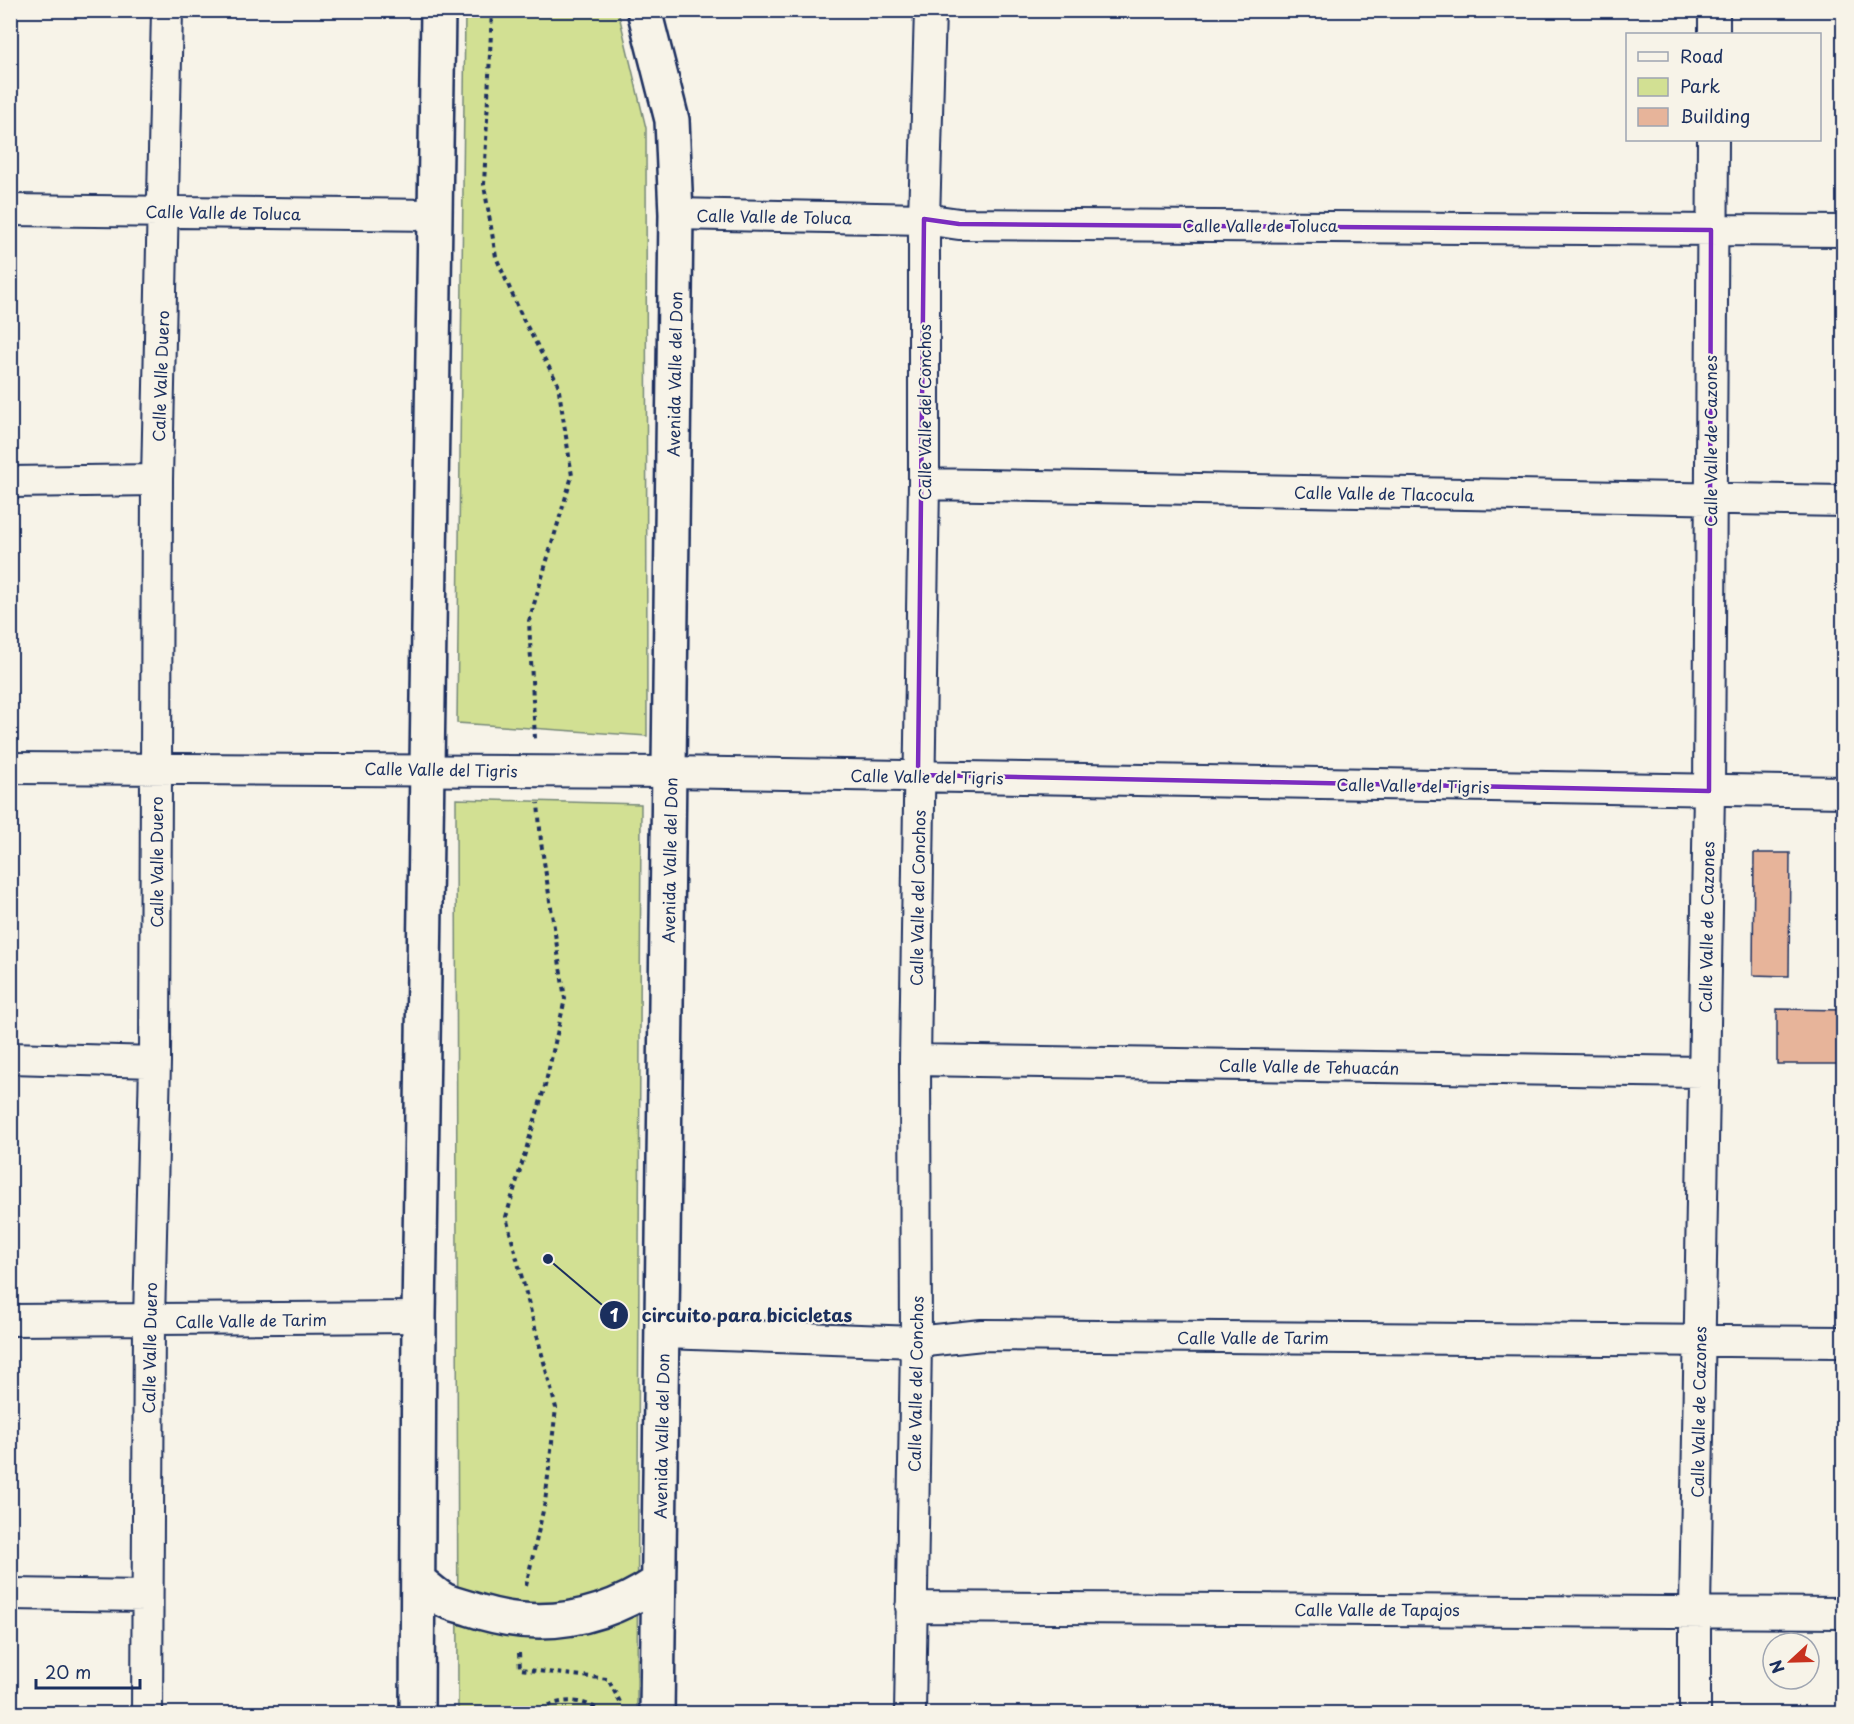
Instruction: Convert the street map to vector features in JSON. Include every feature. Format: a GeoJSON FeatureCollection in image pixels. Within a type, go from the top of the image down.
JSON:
{"type":"FeatureCollection","features":[{"type":"Feature","properties":{"kind":"street","name":"Calle Valle Duero"},"geometry":{"type":"LineString","coordinates":[[147,1713],[145,1596],[155,1062],[157,480],[167,10]]}},
{"type":"Feature","properties":{"kind":"street"},"geometry":{"type":"LineString","coordinates":[[417,1713],[419,1317],[438,10]]}},
{"type":"Feature","properties":{"kind":"street","name":"Avenida Valle del Don"},"geometry":{"type":"LineString","coordinates":[[644,10],[672,120],[676,214],[664,1333],[657,1713]]}},
{"type":"Feature","properties":{"kind":"street","name":"Calle Valle del Conchos"},"geometry":{"type":"LineString","coordinates":[[910,1713],[916,1342],[915,1060],[924,484],[924,219],[930,10]]}},
{"type":"Feature","properties":{"kind":"street"},"geometry":{"type":"LineString","coordinates":[[1714,10],[1714,33]]}},
{"type":"Feature","properties":{"kind":"street","name":"Calle Valle de Cazones"},"geometry":{"type":"LineString","coordinates":[[1695,1713],[1708,791],[1713,141]]}},
{"type":"Feature","properties":{"kind":"street","name":"Calle Valle de Toluca"},"geometry":{"type":"LineString","coordinates":[[10,210],[436,215]]}},
{"type":"Feature","properties":{"kind":"street","name":"Calle Valle de Toluca"},"geometry":{"type":"LineString","coordinates":[[676,214],[924,219],[959,224],[1844,231]]}},
{"type":"Feature","properties":{"kind":"street"},"geometry":{"type":"LineString","coordinates":[[10,482],[157,480]]}},
{"type":"Feature","properties":{"kind":"street","name":"Calle Valle de Tlacocula"},"geometry":{"type":"LineString","coordinates":[[924,484],[1844,501]]}},
{"type":"Feature","properties":{"kind":"street","name":"Calle Valle del Tigris"},"geometry":{"type":"LineString","coordinates":[[10,768],[537,770],[1844,792]]}},
{"type":"Feature","properties":{"kind":"street"},"geometry":{"type":"LineString","coordinates":[[10,1058],[155,1062]]}},
{"type":"Feature","properties":{"kind":"street","name":"Calle Valle de Tehuacán"},"geometry":{"type":"LineString","coordinates":[[915,1060],[1703,1072]]}},
{"type":"Feature","properties":{"kind":"street","name":"Calle Valle de Tarim"},"geometry":{"type":"LineString","coordinates":[[10,1320],[149,1321],[419,1317]]}},
{"type":"Feature","properties":{"kind":"street","name":"Calle Valle de Tarim"},"geometry":{"type":"LineString","coordinates":[[664,1333],[916,1342],[982,1335],[1844,1342]]}},
{"type":"Feature","properties":{"kind":"street"},"geometry":{"type":"LineString","coordinates":[[419,1581],[444,1600],[486,1614],[534,1623],[588,1616],[630,1601],[658,1582]]}},
{"type":"Feature","properties":{"kind":"street"},"geometry":{"type":"LineString","coordinates":[[10,1594],[145,1596]]}},
{"type":"Feature","properties":{"kind":"street","name":"Calle Valle de Tapajos"},"geometry":{"type":"LineString","coordinates":[[911,1607],[1695,1610],[1844,1613]]}},
{"type":"Feature","properties":{"kind":"path"},"geometry":{"type":"LineString","coordinates":[[492,10],[484,185],[496,257],[523,319],[558,384],[572,476],[529,621],[541,842],[565,999],[544,1086],[506,1217],[556,1408],[546,1502],[519,1620],[520,1669],[608,1679],[622,1708]]}},
{"type":"Feature","properties":{"kind":"path"},"geometry":{"type":"LineString","coordinates":[[532,1713],[546,1705],[563,1700],[580,1701],[603,1713]]}},
{"type":"Feature","properties":{"kind":"highlighted area"},"geometry":{"type":"Polygon","coordinates":[[[924,219],[959,224],[1711,230],[1709,791],[918,775],[924,219]]]}},
{"type":"Feature","properties":{"kind":"green space"},"geometry":{"type":"Polygon","coordinates":[[[465,11],[618,11],[646,128],[647,736],[457,723],[465,11]]]}},
{"type":"Feature","properties":{"kind":"green space"},"geometry":{"type":"Polygon","coordinates":[[[456,799],[641,804],[637,1713],[458,1713],[456,799]]]}},
{"type":"Feature","properties":{"kind":"building"},"geometry":{"type":"Polygon","coordinates":[[[1754,853],[1790,853],[1789,976],[1753,975],[1754,853]]]}},
{"type":"Feature","properties":{"kind":"building"},"geometry":{"type":"Polygon","coordinates":[[[1777,1009],[1844,1010],[1844,1064],[1777,1064],[1777,1009]]]}},
{"type":"Feature","properties":{"kind":"place","name":"circuito para bicicletas"},"geometry":{"type":"Point","coordinates":[548,1259]}}]}
